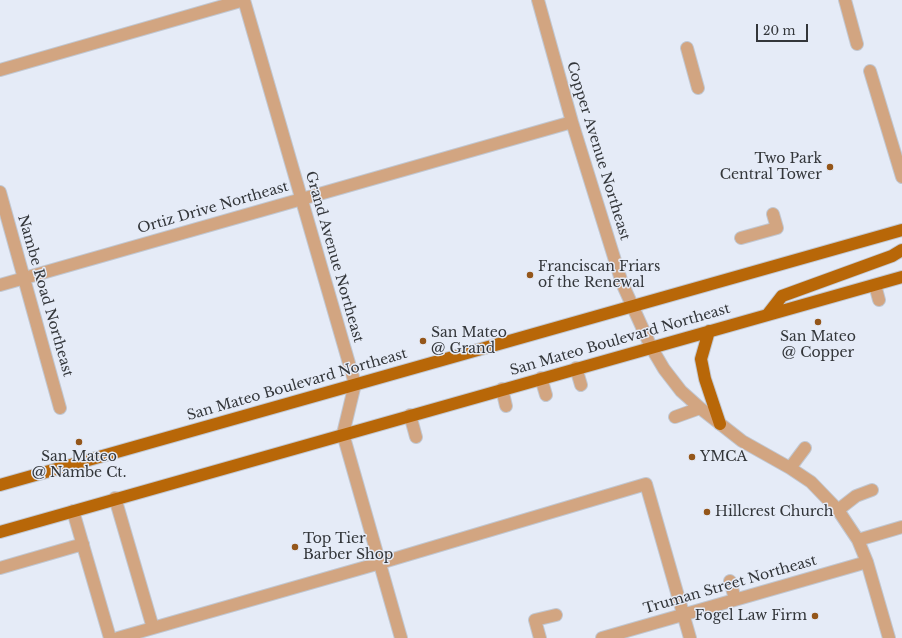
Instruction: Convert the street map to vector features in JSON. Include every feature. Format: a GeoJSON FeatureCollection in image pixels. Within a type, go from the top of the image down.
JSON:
{"type":"FeatureCollection","features":[{"type":"Feature","properties":{"kind":"main road","name":"San Mateo Boulevard Northeast"},"geometry":{"type":"LineString","coordinates":[[0,484],[902,230]]}},
{"type":"Feature","properties":{"kind":"main road"},"geometry":{"type":"LineString","coordinates":[[768,314],[782,296],[819,281],[892,256],[902,250]]}},
{"type":"Feature","properties":{"kind":"main road","name":"San Mateo Boulevard Northeast"},"geometry":{"type":"LineString","coordinates":[[0,532],[115,498],[902,277]]}},
{"type":"Feature","properties":{"kind":"main road"},"geometry":{"type":"LineString","coordinates":[[710,331],[701,359],[705,379],[720,424]]}},
{"type":"Feature","properties":{"kind":"street"},"geometry":{"type":"LineString","coordinates":[[0,70],[244,0]]}},
{"type":"Feature","properties":{"kind":"street","name":"Grand Avenue Northeast"},"geometry":{"type":"LineString","coordinates":[[244,0],[355,384],[343,434],[401,638]]}},
{"type":"Feature","properties":{"kind":"street","name":"Copper Avenue Northeast"},"geometry":{"type":"LineString","coordinates":[[538,0],[572,122],[622,284],[651,347],[664,369],[681,391],[700,408],[742,441],[790,468],[811,482],[838,510],[858,540],[867,562],[889,638]]}},
{"type":"Feature","properties":{"kind":"street"},"geometry":{"type":"LineString","coordinates":[[845,0],[857,44]]}},
{"type":"Feature","properties":{"kind":"street"},"geometry":{"type":"LineString","coordinates":[[687,48],[698,88]]}},
{"type":"Feature","properties":{"kind":"street"},"geometry":{"type":"LineString","coordinates":[[870,71],[902,177]]}},
{"type":"Feature","properties":{"kind":"street","name":"Ortiz Drive Northeast"},"geometry":{"type":"LineString","coordinates":[[0,285],[572,122]]}},
{"type":"Feature","properties":{"kind":"street","name":"Nambe Road Northeast"},"geometry":{"type":"LineString","coordinates":[[0,192],[60,408]]}},
{"type":"Feature","properties":{"kind":"street"},"geometry":{"type":"LineString","coordinates":[[741,238],[777,228],[773,214]]}},
{"type":"Feature","properties":{"kind":"street"},"geometry":{"type":"LineString","coordinates":[[875,284],[879,300]]}},
{"type":"Feature","properties":{"kind":"street"},"geometry":{"type":"LineString","coordinates":[[576,368],[581,385]]}},
{"type":"Feature","properties":{"kind":"street"},"geometry":{"type":"LineString","coordinates":[[541,378],[546,395]]}},
{"type":"Feature","properties":{"kind":"street"},"geometry":{"type":"LineString","coordinates":[[502,389],[506,406]]}},
{"type":"Feature","properties":{"kind":"street"},"geometry":{"type":"LineString","coordinates":[[675,417],[700,408]]}},
{"type":"Feature","properties":{"kind":"street"},"geometry":{"type":"LineString","coordinates":[[410,415],[416,437]]}},
{"type":"Feature","properties":{"kind":"street"},"geometry":{"type":"LineString","coordinates":[[790,468],[805,448]]}},
{"type":"Feature","properties":{"kind":"street"},"geometry":{"type":"LineString","coordinates":[[118,638],[380,563],[425,552],[492,526],[567,503],[646,484],[671,555],[683,614],[690,638]]}},
{"type":"Feature","properties":{"kind":"street"},"geometry":{"type":"LineString","coordinates":[[838,510],[856,496],[872,490]]}},
{"type":"Feature","properties":{"kind":"street"},"geometry":{"type":"LineString","coordinates":[[115,498],[153,628]]}},
{"type":"Feature","properties":{"kind":"street"},"geometry":{"type":"LineString","coordinates":[[73,511],[110,638]]}},
{"type":"Feature","properties":{"kind":"street"},"geometry":{"type":"LineString","coordinates":[[858,540],[902,527]]}},
{"type":"Feature","properties":{"kind":"street"},"geometry":{"type":"LineString","coordinates":[[0,568],[83,544]]}},
{"type":"Feature","properties":{"kind":"street","name":"Truman Street Northeast"},"geometry":{"type":"LineString","coordinates":[[602,638],[867,562]]}},
{"type":"Feature","properties":{"kind":"street"},"geometry":{"type":"LineString","coordinates":[[730,581],[735,599]]}},
{"type":"Feature","properties":{"kind":"street"},"geometry":{"type":"LineString","coordinates":[[540,638],[535,620],[556,614]]}},
{"type":"Feature","properties":{"kind":"place","name":"Two Park Central Tower"},"geometry":{"type":"Point","coordinates":[830,167]}},
{"type":"Feature","properties":{"kind":"place","name":"Franciscan Friars of the Renewal"},"geometry":{"type":"Point","coordinates":[530,275]}},
{"type":"Feature","properties":{"kind":"place","name":"San Mateo @ Copper"},"geometry":{"type":"Point","coordinates":[818,322]}},
{"type":"Feature","properties":{"kind":"place","name":"San Mateo @ Grand"},"geometry":{"type":"Point","coordinates":[423,341]}},
{"type":"Feature","properties":{"kind":"place","name":"San Mateo @ Nambe Ct."},"geometry":{"type":"Point","coordinates":[79,442]}},
{"type":"Feature","properties":{"kind":"place","name":"YMCA"},"geometry":{"type":"Point","coordinates":[692,457]}},
{"type":"Feature","properties":{"kind":"place","name":"Hillcrest Church"},"geometry":{"type":"Point","coordinates":[707,512]}},
{"type":"Feature","properties":{"kind":"place","name":"Top Tier Barber Shop"},"geometry":{"type":"Point","coordinates":[295,547]}},
{"type":"Feature","properties":{"kind":"place","name":"Fogel Law Firm"},"geometry":{"type":"Point","coordinates":[815,616]}}]}
